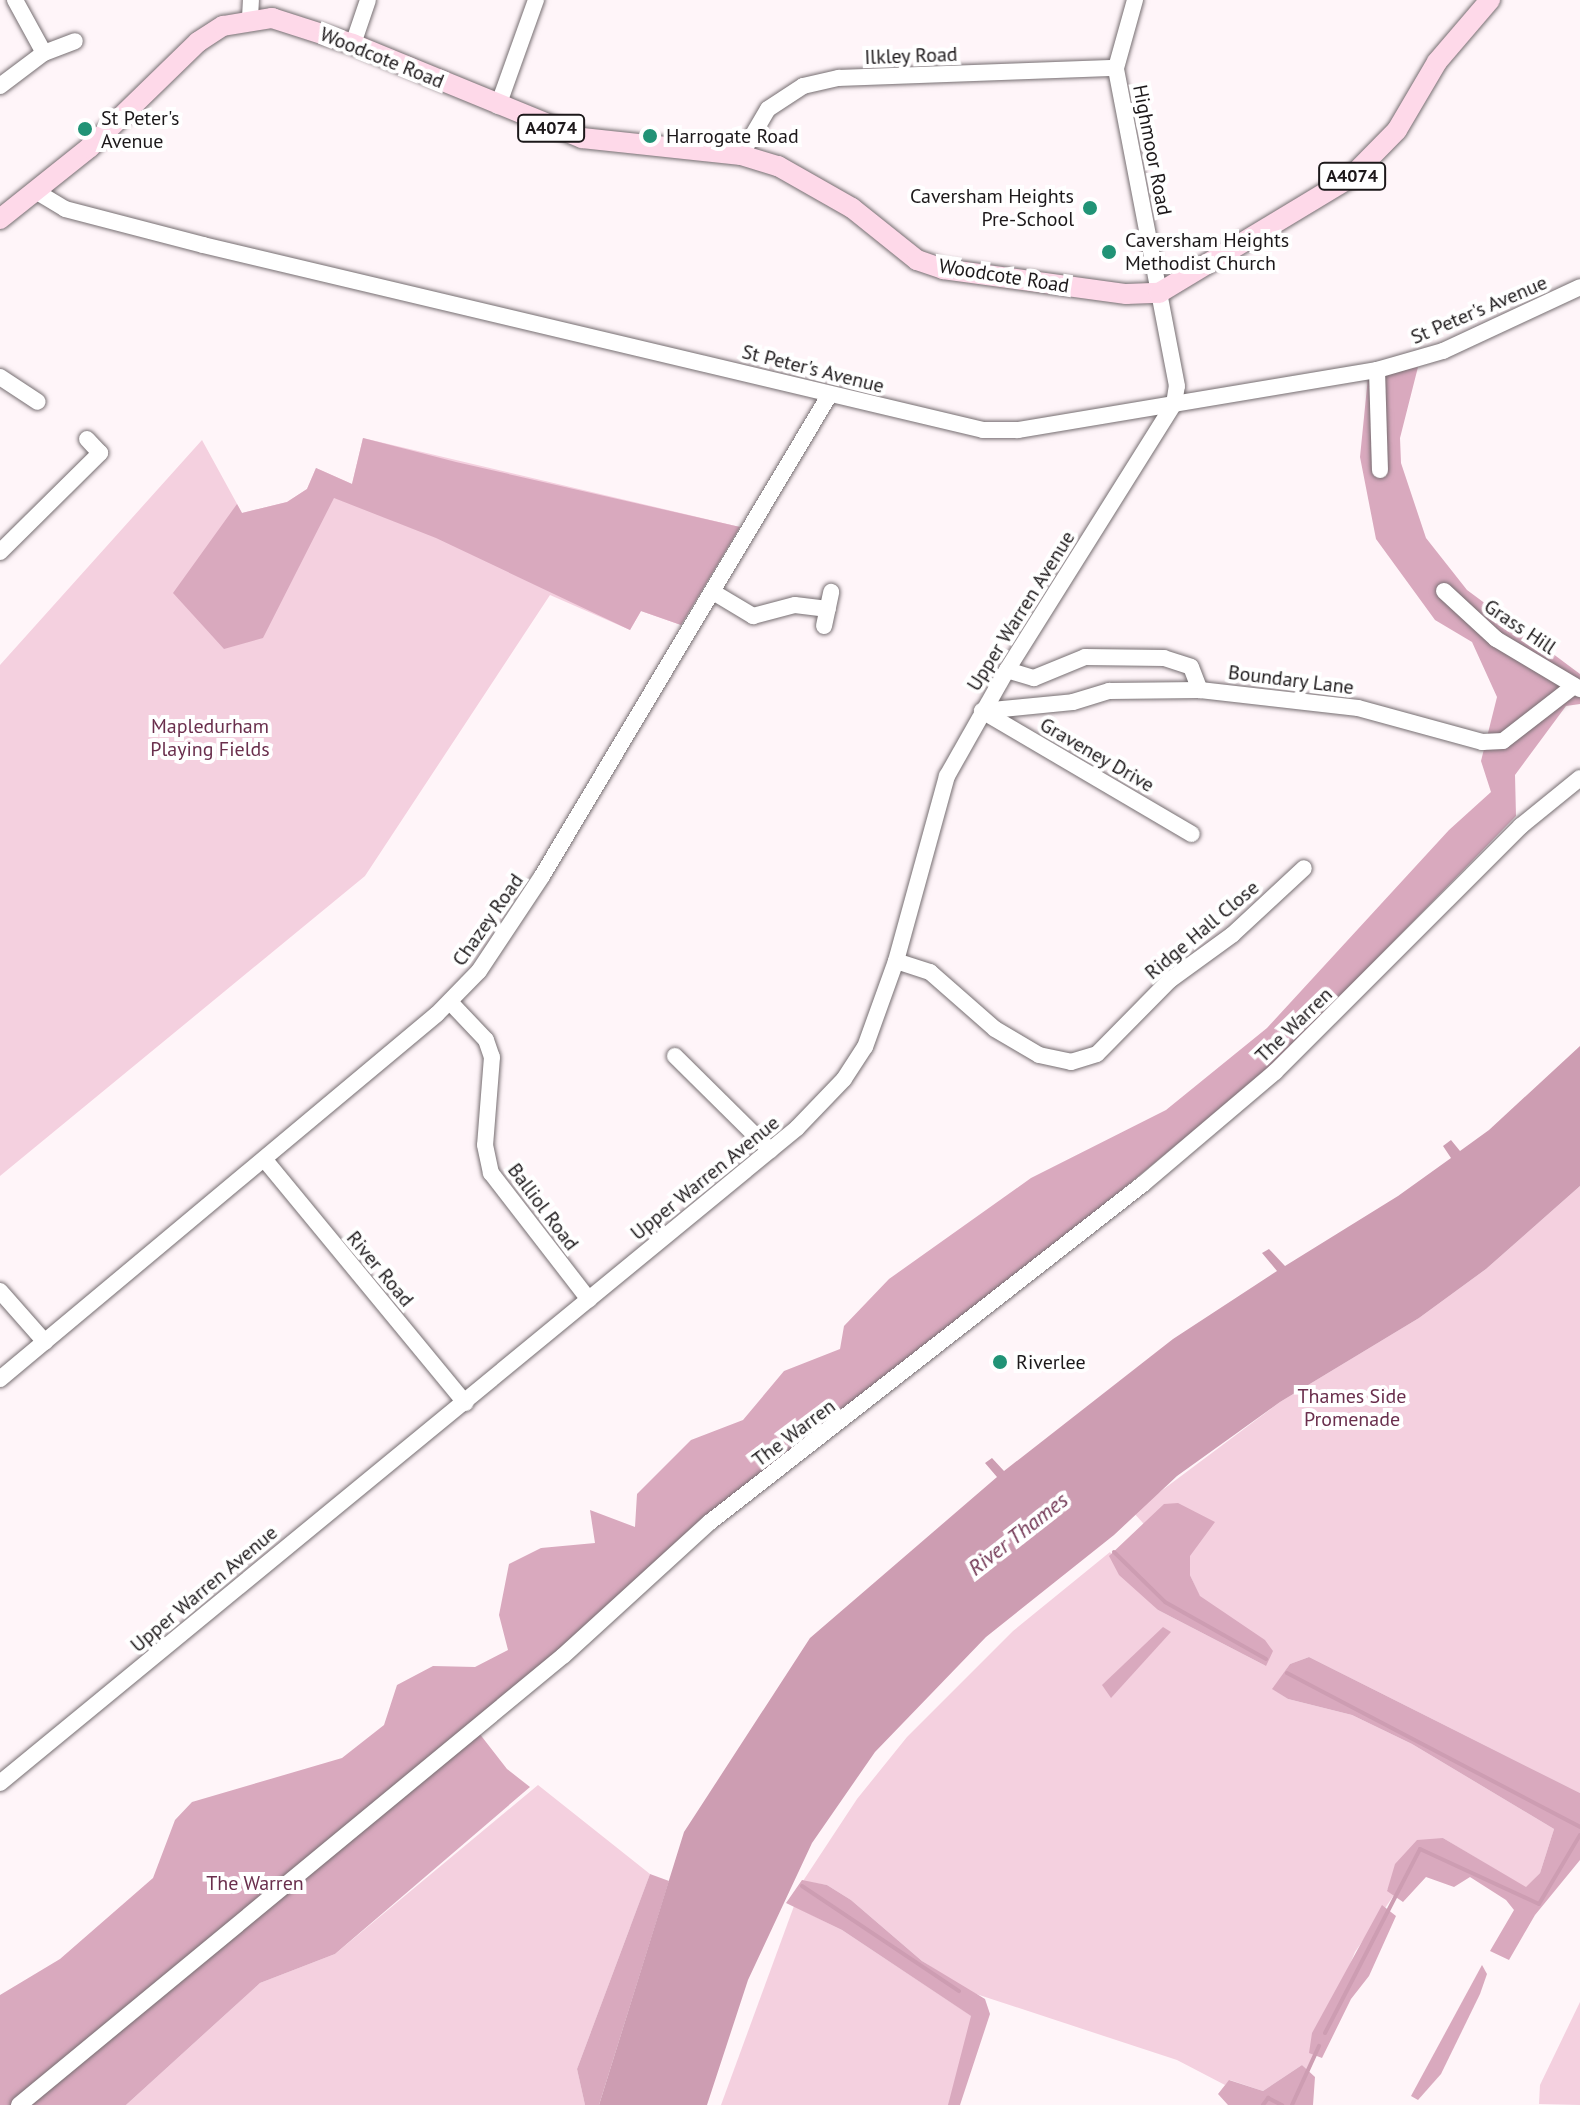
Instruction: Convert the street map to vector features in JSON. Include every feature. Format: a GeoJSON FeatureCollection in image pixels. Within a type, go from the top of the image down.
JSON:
{"type":"FeatureCollection","features":[{"type":"Feature","properties":{"kind":"main road","name":"A4074"},"geometry":{"type":"LineString","coordinates":[[1159,293],[1350,178],[1397,130],[1455,36],[1490,0]]}},
{"type":"Feature","properties":{"kind":"main road","name":"Woodcote Road"},"geometry":{"type":"LineString","coordinates":[[0,219],[37,192],[198,42],[250,9],[353,44],[582,138],[741,155],[814,182],[890,242],[943,269],[1126,294],[1159,293]]}},
{"type":"Feature","properties":{"kind":"street"},"geometry":{"type":"LineString","coordinates":[[15,0],[44,53]]}},
{"type":"Feature","properties":{"kind":"street"},"geometry":{"type":"LineString","coordinates":[[353,44],[368,0]]}},
{"type":"Feature","properties":{"kind":"street"},"geometry":{"type":"LineString","coordinates":[[498,106],[536,0]]}},
{"type":"Feature","properties":{"kind":"street","name":"Highmoor Road"},"geometry":{"type":"LineString","coordinates":[[1135,0],[1116,68],[1177,386],[1174,404]]}},
{"type":"Feature","properties":{"kind":"street"},"geometry":{"type":"LineString","coordinates":[[0,86],[44,53],[75,41]]}},
{"type":"Feature","properties":{"kind":"street","name":"Ilkley Road"},"geometry":{"type":"LineString","coordinates":[[741,155],[768,109],[803,86],[839,78],[1116,68]]}},
{"type":"Feature","properties":{"kind":"street","name":"St Peter's Avenue"},"geometry":{"type":"LineString","coordinates":[[37,192],[65,209],[203,245],[983,430],[1018,430],[1377,370],[1443,351],[1580,287]]}},
{"type":"Feature","properties":{"kind":"street"},"geometry":{"type":"LineString","coordinates":[[1377,370],[1380,470]]}},
{"type":"Feature","properties":{"kind":"street"},"geometry":{"type":"LineString","coordinates":[[0,377],[38,402]]}},
{"type":"Feature","properties":{"kind":"street","name":"Chazey Road"},"geometry":{"type":"LineString","coordinates":[[0,1379],[450,1002],[502,941],[830,394]]}},
{"type":"Feature","properties":{"kind":"street","name":"Upper Warren Avenue"},"geometry":{"type":"LineString","coordinates":[[0,1783],[770,1150],[844,1079],[865,1047],[896,961],[947,776],[1007,670],[1174,404]]}},
{"type":"Feature","properties":{"kind":"street"},"geometry":{"type":"LineString","coordinates":[[0,552],[106,458],[87,439]]}},
{"type":"Feature","properties":{"kind":"street","name":"Grass Hill"},"geometry":{"type":"LineString","coordinates":[[1444,591],[1496,639],[1577,688]]}},
{"type":"Feature","properties":{"kind":"street"},"geometry":{"type":"LineString","coordinates":[[713,592],[753,616],[795,605],[826,618],[831,592]]}},
{"type":"Feature","properties":{"kind":"street"},"geometry":{"type":"LineString","coordinates":[[1007,670],[1034,678],[1085,657],[1164,658],[1191,667],[1200,690]]}},
{"type":"Feature","properties":{"kind":"street","name":"Boundary Lane"},"geometry":{"type":"LineString","coordinates":[[982,711],[1073,702],[1109,691],[1200,690],[1358,708],[1482,742],[1503,741],[1518,733],[1577,688]]}},
{"type":"Feature","properties":{"kind":"street","name":"Graveney Drive"},"geometry":{"type":"LineString","coordinates":[[982,711],[1192,834]]}},
{"type":"Feature","properties":{"kind":"street","name":"The Warren"},"geometry":{"type":"LineString","coordinates":[[19,2105],[563,1656],[710,1522],[1106,1213],[1275,1072],[1521,826],[1580,778]]}},
{"type":"Feature","properties":{"kind":"street","name":"Ridge Hall Close"},"geometry":{"type":"LineString","coordinates":[[896,961],[930,972],[995,1029],[1039,1055],[1071,1062],[1097,1054],[1170,980],[1232,935],[1300,876]]}},
{"type":"Feature","properties":{"kind":"street","name":"Balliol Road"},"geometry":{"type":"LineString","coordinates":[[450,1002],[486,1040],[492,1057],[485,1145],[491,1173],[589,1300]]}},
{"type":"Feature","properties":{"kind":"street"},"geometry":{"type":"LineString","coordinates":[[675,1056],[770,1150]]}},
{"type":"Feature","properties":{"kind":"street","name":"River Road"},"geometry":{"type":"LineString","coordinates":[[265,1160],[465,1403]]}},
{"type":"Feature","properties":{"kind":"street"},"geometry":{"type":"LineString","coordinates":[[0,1291],[45,1342]]}},
{"type":"Feature","properties":{"kind":"green space","name":"The Warren"},"geometry":{"type":"Polygon","coordinates":[[[1418,367],[1400,438],[1401,463],[1426,538],[1467,590],[1580,674],[1580,704],[1566,706],[1515,775],[1516,816],[1270,1068],[472,1724],[507,1769],[530,1787],[335,1954],[260,1983],[126,2105],[0,2105],[0,1995],[60,1959],[153,1878],[175,1820],[192,1802],[342,1758],[384,1725],[397,1685],[433,1666],[475,1667],[508,1650],[499,1615],[509,1564],[541,1548],[595,1543],[590,1510],[635,1527],[637,1494],[691,1440],[743,1420],[784,1371],[840,1349],[844,1326],[889,1279],[1031,1178],[1166,1110],[1267,1028],[1449,830],[1491,792],[1481,761],[1497,697],[1472,642],[1435,620],[1376,539],[1360,457],[1368,377],[1418,367]]]}},
{"type":"Feature","properties":{"kind":"green space","name":"Mapledurham Playing Fields"},"geometry":{"type":"Polygon","coordinates":[[[363,438],[740,527],[681,625],[641,611],[630,630],[550,595],[365,876],[0,1176],[0,665],[202,440],[242,513],[287,502],[307,489],[316,468],[352,484],[363,438]]]}},
{"type":"Feature","properties":{"kind":"green space"},"geometry":{"type":"Polygon","coordinates":[[[363,438],[740,527],[681,625],[641,611],[630,630],[436,538],[334,498],[263,638],[224,649],[173,593],[237,504],[242,513],[287,502],[307,489],[316,468],[352,484],[363,438]]]}},
{"type":"Feature","properties":{"kind":"green space","name":"Thames Side Promenade"},"geometry":{"type":"Polygon","coordinates":[[[1580,1186],[1580,1793],[1309,1657],[1290,1664],[1273,1689],[1288,1699],[1352,1715],[1412,1744],[1554,1829],[1540,1873],[1526,1888],[1443,1838],[1387,1890],[1394,1895],[1355,1952],[1307,2070],[1302,2065],[1263,2091],[1230,2080],[1225,2085],[1177,2060],[970,1992],[922,1961],[851,1900],[827,1885],[803,1881],[857,1799],[907,1737],[1013,1631],[1110,1552],[1158,1610],[1266,1666],[1200,1597],[1190,1575],[1133,1512],[1280,1402],[1419,1318],[1486,1269],[1580,1186]]]}},
{"type":"Feature","properties":{"kind":"green space"},"geometry":{"type":"Polygon","coordinates":[[[1178,1503],[1215,1522],[1190,1556],[1190,1575],[1200,1596],[1265,1640],[1273,1651],[1266,1666],[1158,1610],[1119,1575],[1109,1556],[1164,1504],[1178,1503]]]}},
{"type":"Feature","properties":{"kind":"green space"},"geometry":{"type":"Polygon","coordinates":[[[1163,1627],[1171,1632],[1111,1698],[1102,1685],[1163,1627]]]}},
{"type":"Feature","properties":{"kind":"green space"},"geometry":{"type":"Polygon","coordinates":[[[1309,1657],[1580,1793],[1580,1860],[1535,1915],[1509,1960],[1490,1951],[1514,1910],[1506,1900],[1470,1877],[1454,1887],[1426,1877],[1403,1902],[1387,1891],[1395,1864],[1417,1840],[1443,1838],[1526,1887],[1540,1873],[1554,1829],[1412,1744],[1352,1715],[1288,1699],[1272,1689],[1290,1664],[1309,1657]]]}},
{"type":"Feature","properties":{"kind":"green space"},"geometry":{"type":"Polygon","coordinates":[[[538,1785],[650,1874],[577,2069],[585,2105],[126,2105],[260,1983],[335,1954],[538,1785]]]}},
{"type":"Feature","properties":{"kind":"green space"},"geometry":{"type":"Polygon","coordinates":[[[650,1874],[669,1881],[599,2105],[585,2105],[577,2069],[650,1874]]]}},
{"type":"Feature","properties":{"kind":"green space"},"geometry":{"type":"Polygon","coordinates":[[[802,1880],[827,1885],[851,1900],[922,1961],[985,1999],[990,2014],[960,2105],[948,2105],[971,2016],[842,1930],[786,1903],[802,1880]]]}},
{"type":"Feature","properties":{"kind":"green space"},"geometry":{"type":"Polygon","coordinates":[[[1382,1905],[1396,1916],[1369,1976],[1351,1999],[1322,2058],[1309,2053],[1312,2033],[1382,1905]]]}},
{"type":"Feature","properties":{"kind":"green space"},"geometry":{"type":"Polygon","coordinates":[[[794,1906],[842,1930],[979,2021],[952,2105],[721,2105],[794,1906]]]}},
{"type":"Feature","properties":{"kind":"green space"},"geometry":{"type":"Polygon","coordinates":[[[1482,1965],[1487,1974],[1480,1994],[1441,2074],[1418,2100],[1411,2096],[1482,1965]]]}},
{"type":"Feature","properties":{"kind":"green space"},"geometry":{"type":"Polygon","coordinates":[[[1580,2002],[1580,2105],[1539,2104],[1540,2085],[1580,2002]]]}},
{"type":"Feature","properties":{"kind":"green space"},"geometry":{"type":"Polygon","coordinates":[[[1302,2065],[1315,2077],[1313,2105],[1228,2105],[1218,2094],[1229,2080],[1263,2091],[1302,2065]]]}},
{"type":"Feature","properties":{"kind":"water","name":"River Thames"},"geometry":{"type":"Polygon","coordinates":[[[1580,1046],[1580,1186],[1486,1269],[1419,1318],[1280,1402],[1177,1476],[1114,1535],[986,1637],[875,1752],[812,1843],[748,1980],[707,2105],[599,2105],[684,1832],[810,1638],[997,1477],[985,1463],[992,1458],[1004,1471],[1173,1339],[1277,1271],[1262,1253],[1269,1249],[1285,1266],[1398,1196],[1451,1158],[1443,1146],[1451,1140],[1460,1151],[1489,1130],[1580,1046]]]}},
{"type":"Feature","properties":{"kind":"waterway"},"geometry":{"type":"LineString","coordinates":[[1114,1552],[1165,1602],[1266,1659]]}},
{"type":"Feature","properties":{"kind":"waterway"},"geometry":{"type":"LineString","coordinates":[[1287,1673],[1580,1827]]}},
{"type":"Feature","properties":{"kind":"waterway"},"geometry":{"type":"LineString","coordinates":[[1325,2033],[1420,1849],[1539,1904],[1580,1835]]}},
{"type":"Feature","properties":{"kind":"waterway"},"geometry":{"type":"LineString","coordinates":[[802,1886],[959,1991]]}},
{"type":"Feature","properties":{"kind":"waterway"},"geometry":{"type":"LineString","coordinates":[[1292,2105],[1319,2046]]}},
{"type":"Feature","properties":{"kind":"waterway"},"geometry":{"type":"LineString","coordinates":[[1263,2105],[1268,2098],[1282,2105]]}},
{"type":"Feature","properties":{"kind":"place","name":"St Peter's Avenue"},"geometry":{"type":"Point","coordinates":[85,129]}},
{"type":"Feature","properties":{"kind":"place","name":"Harrogate Road"},"geometry":{"type":"Point","coordinates":[650,136]}},
{"type":"Feature","properties":{"kind":"place","name":"Caversham Heights Pre-School"},"geometry":{"type":"Point","coordinates":[1090,208]}},
{"type":"Feature","properties":{"kind":"place","name":"Caversham Heights Methodist Church"},"geometry":{"type":"Point","coordinates":[1109,252]}},
{"type":"Feature","properties":{"kind":"place","name":"Riverlee"},"geometry":{"type":"Point","coordinates":[1000,1362]}}]}
